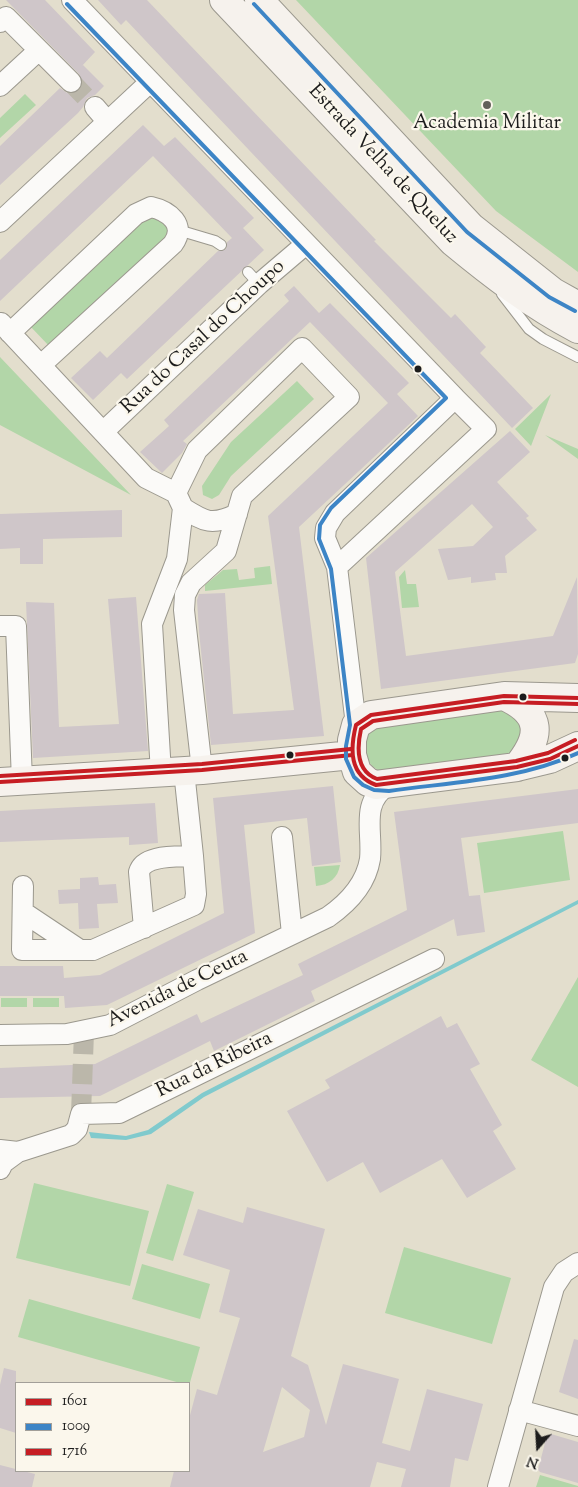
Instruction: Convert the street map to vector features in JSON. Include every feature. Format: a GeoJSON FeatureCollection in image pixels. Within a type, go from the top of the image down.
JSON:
{"type":"FeatureCollection","features":[{"type":"Feature","properties":{"kind":"main road","name":"Estrada Velha de Queluz"},"geometry":{"type":"LineString","coordinates":[[224,0],[453,242],[480,265],[542,311],[578,329]]}},
{"type":"Feature","properties":{"kind":"main road","name":"Estrada Velha de Queluz"},"geometry":{"type":"LineString","coordinates":[[259,0],[471,227],[553,292],[578,306]]}},
{"type":"Feature","properties":{"kind":"main road"},"geometry":{"type":"LineString","coordinates":[[504,696],[520,704],[532,717],[535,727],[535,738],[530,750],[517,767]]}},
{"type":"Feature","properties":{"kind":"main road"},"geometry":{"type":"LineString","coordinates":[[578,697],[504,696],[378,714],[362,720],[356,725],[352,740],[352,755],[357,772],[362,778],[376,785],[388,785],[517,767],[550,759],[578,746]]}},
{"type":"Feature","properties":{"kind":"main road"},"geometry":{"type":"LineString","coordinates":[[11,781],[182,771],[352,755]]}},
{"type":"Feature","properties":{"kind":"street"},"geometry":{"type":"LineString","coordinates":[[72,0],[149,83],[486,429],[337,567]]}},
{"type":"Feature","properties":{"kind":"street"},"geometry":{"type":"LineString","coordinates":[[0,22],[6,17],[71,82]]}},
{"type":"Feature","properties":{"kind":"street"},"geometry":{"type":"LineString","coordinates":[[0,86],[39,50]]}},
{"type":"Feature","properties":{"kind":"street"},"geometry":{"type":"LineString","coordinates":[[0,222],[101,114],[149,83]]}},
{"type":"Feature","properties":{"kind":"street"},"geometry":{"type":"LineString","coordinates":[[41,365],[172,244],[177,238],[178,230],[174,220],[168,213],[151,207],[144,209],[5,328],[146,478],[179,500],[200,520],[219,523],[236,514]]}},
{"type":"Feature","properties":{"kind":"street","name":"Rua do Casal do Choupo"},"geometry":{"type":"LineString","coordinates":[[103,432],[254,278],[306,244]]}},
{"type":"Feature","properties":{"kind":"street"},"geometry":{"type":"LineString","coordinates":[[23,886],[22,950],[94,950],[194,905],[196,894],[193,856],[182,771],[152,624],[176,559],[179,500],[197,450],[302,348],[349,397],[242,496],[226,551],[191,583],[185,595],[182,771]]}},
{"type":"Feature","properties":{"kind":"street"},"geometry":{"type":"LineString","coordinates":[[356,725],[337,567],[325,538],[326,528],[335,513],[455,398]]}},
{"type":"Feature","properties":{"kind":"street"},"geometry":{"type":"LineString","coordinates":[[158,605],[184,610]]}},
{"type":"Feature","properties":{"kind":"street"},"geometry":{"type":"LineString","coordinates":[[0,626],[16,626],[11,781]]}},
{"type":"Feature","properties":{"kind":"street","name":"Avenida de Ceuta"},"geometry":{"type":"LineString","coordinates":[[0,1035],[67,1034],[110,1025],[328,916],[345,904],[365,875],[370,859],[369,817],[372,802],[377,792],[388,785]]}},
{"type":"Feature","properties":{"kind":"street"},"geometry":{"type":"LineString","coordinates":[[282,837],[292,934]]}},
{"type":"Feature","properties":{"kind":"street"},"geometry":{"type":"LineString","coordinates":[[144,928],[139,872],[141,866],[147,861],[193,856]]}},
{"type":"Feature","properties":{"kind":"street"},"geometry":{"type":"LineString","coordinates":[[23,912],[80,950]]}},
{"type":"Feature","properties":{"kind":"street","name":"Rua da Ribeira"},"geometry":{"type":"LineString","coordinates":[[9,1151],[71,1135],[77,1129],[81,1114],[119,1113],[434,959]]}},
{"type":"Feature","properties":{"kind":"street"},"geometry":{"type":"LineString","coordinates":[[0,1169],[9,1151]]}},
{"type":"Feature","properties":{"kind":"street"},"geometry":{"type":"LineString","coordinates":[[498,1487],[554,1287],[564,1272],[578,1263]]}},
{"type":"Feature","properties":{"kind":"street"},"geometry":{"type":"LineString","coordinates":[[520,1410],[578,1426]]}},
{"type":"Feature","properties":{"kind":"lane"},"geometry":{"type":"LineString","coordinates":[[178,230],[215,240],[221,245]]}},
{"type":"Feature","properties":{"kind":"lane"},"geometry":{"type":"LineString","coordinates":[[480,265],[530,329],[543,339],[578,357]]}},
{"type":"Feature","properties":{"kind":"green space","name":"Academia Militar"},"geometry":{"type":"Polygon","coordinates":[[[296,0],[578,0],[578,272],[496,211],[296,0]]]}},
{"type":"Feature","properties":{"kind":"green space"},"geometry":{"type":"Polygon","coordinates":[[[25,94],[36,105],[0,138],[0,118],[25,94]]]}},
{"type":"Feature","properties":{"kind":"green space"},"geometry":{"type":"Polygon","coordinates":[[[147,215],[158,215],[168,226],[167,236],[50,347],[30,326],[147,215]]]}},
{"type":"Feature","properties":{"kind":"green space"},"geometry":{"type":"Polygon","coordinates":[[[0,357],[131,495],[0,425],[0,357]]]}},
{"type":"Feature","properties":{"kind":"green space"},"geometry":{"type":"Polygon","coordinates":[[[297,381],[314,399],[231,476],[219,495],[212,499],[203,495],[202,486],[231,442],[297,381]]]}},
{"type":"Feature","properties":{"kind":"green space"},"geometry":{"type":"Polygon","coordinates":[[[551,394],[531,446],[515,429],[551,394]]]}},
{"type":"Feature","properties":{"kind":"green space"},"geometry":{"type":"Polygon","coordinates":[[[545,435],[578,449],[578,459],[545,435]]]}},
{"type":"Feature","properties":{"kind":"green space"},"geometry":{"type":"Polygon","coordinates":[[[270,566],[272,584],[205,591],[205,585],[223,570],[237,569],[239,580],[255,578],[254,568],[270,566]]]}},
{"type":"Feature","properties":{"kind":"green space"},"geometry":{"type":"Polygon","coordinates":[[[405,570],[407,584],[416,584],[419,607],[402,608],[399,577],[405,570]]]}},
{"type":"Feature","properties":{"kind":"green space"},"geometry":{"type":"Polygon","coordinates":[[[495,705],[513,709],[526,733],[511,756],[382,772],[369,762],[366,753],[366,736],[376,725],[495,705]]]}},
{"type":"Feature","properties":{"kind":"green space"},"geometry":{"type":"Polygon","coordinates":[[[563,831],[570,880],[484,893],[477,843],[563,831]]]}},
{"type":"Feature","properties":{"kind":"green space"},"geometry":{"type":"Polygon","coordinates":[[[340,865],[337,874],[332,880],[316,886],[314,867],[340,865]]]}},
{"type":"Feature","properties":{"kind":"green space"},"geometry":{"type":"Polygon","coordinates":[[[578,977],[578,1087],[531,1060],[578,977]]]}},
{"type":"Feature","properties":{"kind":"green space"},"geometry":{"type":"Polygon","coordinates":[[[1,998],[27,998],[27,1007],[1,1007],[1,998]]]}},
{"type":"Feature","properties":{"kind":"green space"},"geometry":{"type":"Polygon","coordinates":[[[33,998],[59,998],[59,1007],[33,1007],[33,998]]]}},
{"type":"Feature","properties":{"kind":"green space"},"geometry":{"type":"Polygon","coordinates":[[[34,1183],[149,1211],[130,1286],[16,1258],[34,1183]]]}},
{"type":"Feature","properties":{"kind":"green space"},"geometry":{"type":"Polygon","coordinates":[[[167,1184],[194,1192],[173,1261],[146,1253],[167,1184]]]}},
{"type":"Feature","properties":{"kind":"green space"},"geometry":{"type":"Polygon","coordinates":[[[404,1247],[511,1278],[492,1344],[385,1313],[404,1247]]]}},
{"type":"Feature","properties":{"kind":"green space"},"geometry":{"type":"Polygon","coordinates":[[[142,1264],[210,1284],[200,1319],[132,1299],[142,1264]]]}},
{"type":"Feature","properties":{"kind":"green space"},"geometry":{"type":"Polygon","coordinates":[[[29,1299],[200,1347],[190,1382],[176,1382],[18,1337],[29,1299]]]}},
{"type":"Feature","properties":{"kind":"green space"},"geometry":{"type":"Polygon","coordinates":[[[540,1475],[578,1486],[578,1487],[536,1487],[540,1475]]]}},
{"type":"Feature","properties":{"kind":"water"},"geometry":{"type":"Polygon","coordinates":[[[578,900],[578,904],[204,1097],[151,1134],[126,1140],[91,1138],[89,1132],[126,1136],[148,1130],[202,1093],[578,900]]]}},
{"type":"Feature","properties":{"kind":"building"},"geometry":{"type":"Polygon","coordinates":[[[6,0],[45,0],[95,52],[81,67],[83,65],[104,86],[95,95],[87,98],[78,113],[0,185],[0,146],[60,88],[67,93],[74,94],[83,85],[79,74],[6,0]]]}},
{"type":"Feature","properties":{"kind":"building"},"geometry":{"type":"Polygon","coordinates":[[[98,0],[147,0],[376,240],[374,241],[451,318],[455,314],[486,347],[480,353],[533,408],[512,428],[126,20],[121,25],[98,0]]]}},
{"type":"Feature","properties":{"kind":"building"},"geometry":{"type":"Polygon","coordinates":[[[143,125],[164,146],[175,137],[254,218],[243,228],[264,250],[127,379],[121,373],[93,400],[71,378],[100,351],[107,358],[218,251],[226,249],[227,242],[232,238],[153,156],[0,301],[0,260],[143,125]]]}},
{"type":"Feature","properties":{"kind":"building"},"geometry":{"type":"Polygon","coordinates":[[[294,286],[319,313],[330,303],[409,383],[397,394],[418,416],[299,527],[324,736],[211,745],[199,632],[197,600],[199,594],[225,593],[233,714],[294,710],[268,516],[388,403],[310,322],[183,441],[187,444],[182,453],[162,473],[140,452],[169,426],[164,420],[289,301],[284,295],[294,286]]]}},
{"type":"Feature","properties":{"kind":"building"},"geometry":{"type":"Polygon","coordinates":[[[510,431],[530,452],[497,482],[529,516],[526,518],[537,530],[505,556],[507,573],[495,573],[496,580],[471,583],[471,577],[448,580],[438,549],[473,546],[493,527],[472,504],[395,572],[406,656],[553,636],[577,577],[578,654],[575,663],[381,689],[366,558],[510,431]]]}},
{"type":"Feature","properties":{"kind":"building"},"geometry":{"type":"Polygon","coordinates":[[[122,510],[122,537],[43,539],[43,564],[20,564],[20,548],[0,549],[0,514],[122,510]]]}},
{"type":"Feature","properties":{"kind":"building"},"geometry":{"type":"Polygon","coordinates":[[[136,597],[148,751],[33,758],[26,602],[54,603],[59,727],[119,724],[108,599],[136,597]]]}},
{"type":"Feature","properties":{"kind":"building"},"geometry":{"type":"Polygon","coordinates":[[[333,786],[341,862],[312,866],[307,818],[244,825],[255,933],[107,1005],[65,1008],[64,996],[0,996],[0,966],[63,966],[64,978],[100,975],[224,913],[213,798],[333,786]]]}},
{"type":"Feature","properties":{"kind":"building"},"geometry":{"type":"Polygon","coordinates":[[[578,789],[578,823],[461,838],[469,896],[480,895],[485,932],[457,936],[454,919],[311,991],[315,1001],[214,1051],[210,1041],[100,1096],[0,1098],[0,1068],[95,1064],[197,1014],[201,1023],[303,975],[298,964],[407,910],[394,812],[578,789]]]}},
{"type":"Feature","properties":{"kind":"building"},"geometry":{"type":"Polygon","coordinates":[[[155,803],[158,843],[129,845],[129,837],[0,842],[0,811],[155,803]]]}},
{"type":"Feature","properties":{"kind":"building"},"geometry":{"type":"Polygon","coordinates":[[[98,877],[99,885],[116,884],[118,903],[97,904],[99,928],[79,929],[78,903],[59,904],[58,890],[80,889],[80,878],[98,877]]]}},
{"type":"Feature","properties":{"kind":"building"},"geometry":{"type":"Polygon","coordinates":[[[441,1016],[447,1028],[457,1023],[480,1064],[470,1069],[502,1125],[493,1131],[516,1169],[467,1198],[442,1159],[380,1193],[363,1162],[327,1182],[287,1111],[330,1088],[325,1080],[441,1016]]]}},
{"type":"Feature","properties":{"kind":"building"},"geometry":{"type":"Polygon","coordinates":[[[247,1207],[325,1229],[291,1356],[308,1365],[326,1425],[343,1364],[399,1379],[382,1443],[410,1451],[427,1389],[483,1404],[468,1461],[455,1458],[450,1487],[401,1487],[406,1469],[377,1462],[370,1487],[170,1487],[174,1472],[190,1472],[190,1415],[197,1389],[217,1395],[240,1318],[219,1312],[230,1270],[183,1255],[198,1209],[243,1223],[247,1207]],[[282,1387],[263,1452],[304,1437],[310,1410],[282,1387]]]}},
{"type":"Feature","properties":{"kind":"building"},"geometry":{"type":"Polygon","coordinates":[[[574,1339],[578,1340],[578,1399],[559,1392],[574,1339]]]}},
{"type":"Feature","properties":{"kind":"building"},"geometry":{"type":"Polygon","coordinates":[[[4,1368],[16,1371],[15,1433],[0,1428],[0,1385],[4,1368]]]}},
{"type":"Feature","properties":{"kind":"building"},"geometry":{"type":"Polygon","coordinates":[[[551,1434],[578,1442],[578,1483],[538,1470],[547,1435],[550,1436],[551,1434]]]}},
{"type":"Feature","properties":{"kind":"building"},"geometry":{"type":"Polygon","coordinates":[[[0,1465],[15,1469],[15,1472],[35,1474],[32,1487],[0,1487],[0,1465]]]}},
{"type":"Feature","properties":{"kind":"tunnel"},"geometry":{"type":"LineString","coordinates":[[71,82],[95,107]]}},
{"type":"Feature","properties":{"kind":"tunnel"},"geometry":{"type":"LineString","coordinates":[[81,1114],[84,1032]]}},
{"type":"Feature","properties":{"kind":"transit line","name":"1009"},"geometry":{"type":"LineString","coordinates":[[67,4],[446,398],[331,508],[320,525],[319,539],[331,569],[350,725],[346,746],[346,759],[354,777],[363,785],[374,790],[389,791],[509,775],[556,762],[578,753]]}},
{"type":"Feature","properties":{"kind":"transit line","name":"1009"},"geometry":{"type":"LineString","coordinates":[[254,4],[467,232],[549,297],[575,311]]}},
{"type":"Feature","properties":{"kind":"transit line","name":"1601"},"geometry":{"type":"LineString","coordinates":[[578,698],[504,696],[371,715],[356,725],[353,752],[356,768],[367,781],[376,785],[517,767],[550,759],[578,746]]}},
{"type":"Feature","properties":{"kind":"transit line","name":"1716"},"geometry":{"type":"LineString","coordinates":[[575,740],[548,753],[516,761],[377,779],[365,770],[359,751],[361,729],[373,721],[504,702],[578,704]]}},
{"type":"Feature","properties":{"kind":"transit line","name":"1716"},"geometry":{"type":"LineString","coordinates":[[0,776],[202,764],[351,749]]}},
{"type":"Feature","properties":{"kind":"transit line","name":"1601"},"geometry":{"type":"LineString","coordinates":[[0,782],[202,770],[352,755]]}},
{"type":"Feature","properties":{"kind":"place","name":"Academia Militar"},"geometry":{"type":"Point","coordinates":[487,105]}}]}
